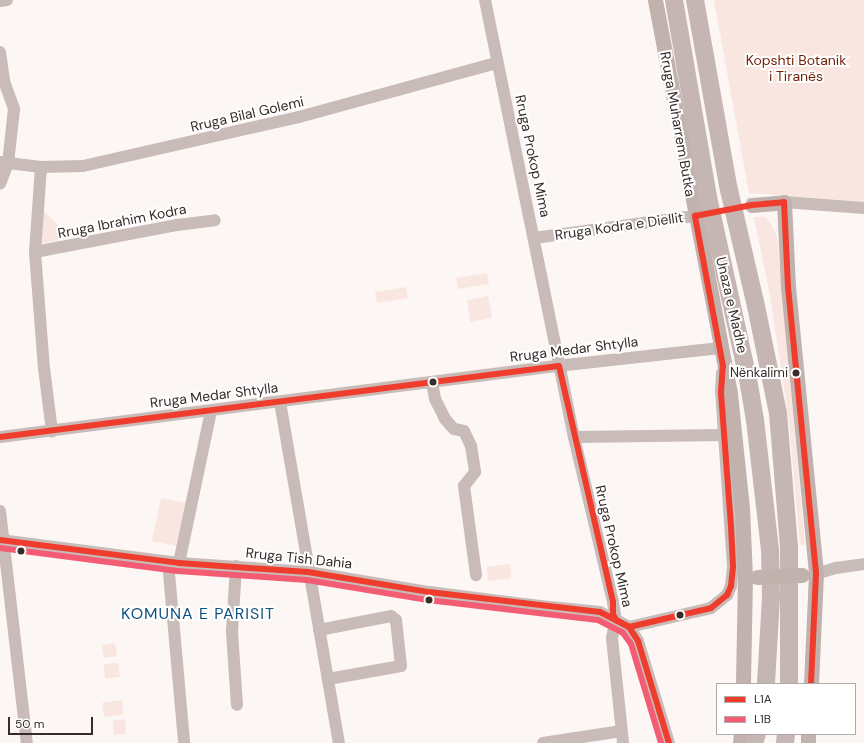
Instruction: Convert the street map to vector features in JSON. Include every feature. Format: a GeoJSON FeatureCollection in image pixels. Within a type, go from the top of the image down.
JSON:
{"type":"FeatureCollection","features":[{"type":"Feature","properties":{"kind":"highway","name":"Unaza e Madhe"},"geometry":{"type":"LineString","coordinates":[[674,0],[694,128],[748,379],[755,420],[770,549],[771,597],[766,683]]}},
{"type":"Feature","properties":{"kind":"highway","name":"Unaza e Madhe"},"geometry":{"type":"LineString","coordinates":[[695,0],[729,190],[756,306],[778,413],[789,546],[789,683]]}},
{"type":"Feature","properties":{"kind":"main road","name":"Rruga Muharrem Butka"},"geometry":{"type":"LineString","coordinates":[[655,0],[699,215],[723,366],[730,394],[751,578],[743,683]]}},
{"type":"Feature","properties":{"kind":"main road"},"geometry":{"type":"LineString","coordinates":[[752,205],[784,202],[788,287],[809,574],[811,683]]}},
{"type":"Feature","properties":{"kind":"main road"},"geometry":{"type":"LineString","coordinates":[[751,578],[809,574]]}},
{"type":"Feature","properties":{"kind":"street"},"geometry":{"type":"LineString","coordinates":[[0,1],[7,0]]}},
{"type":"Feature","properties":{"kind":"street","name":"Rruga Prokop Mima"},"geometry":{"type":"LineString","coordinates":[[485,0],[574,437],[616,620],[629,627],[638,641],[669,743]]}},
{"type":"Feature","properties":{"kind":"street"},"geometry":{"type":"LineString","coordinates":[[0,52],[4,81],[14,109],[0,184]]}},
{"type":"Feature","properties":{"kind":"street","name":"Rruga Bilal Golemi"},"geometry":{"type":"LineString","coordinates":[[4,163],[41,167],[83,166],[299,117],[497,64]]}},
{"type":"Feature","properties":{"kind":"street"},"geometry":{"type":"LineString","coordinates":[[41,167],[34,252],[44,368],[52,431]]}},
{"type":"Feature","properties":{"kind":"street"},"geometry":{"type":"LineString","coordinates":[[784,202],[864,208]]}},
{"type":"Feature","properties":{"kind":"street","name":"Rruga Kodra e Diellit"},"geometry":{"type":"LineString","coordinates":[[534,238],[699,215]]}},
{"type":"Feature","properties":{"kind":"street","name":"Rruga Ibrahim Kodra"},"geometry":{"type":"LineString","coordinates":[[34,252],[177,225],[215,220]]}},
{"type":"Feature","properties":{"kind":"street","name":"Rruga Medar Shtylla"},"geometry":{"type":"LineString","coordinates":[[0,437],[559,366],[720,348]]}},
{"type":"Feature","properties":{"kind":"street"},"geometry":{"type":"LineString","coordinates":[[629,627],[711,608],[727,595],[731,586],[733,566],[721,392],[723,366]]}},
{"type":"Feature","properties":{"kind":"street"},"geometry":{"type":"LineString","coordinates":[[432,383],[434,399],[445,419],[454,429],[464,431],[471,446],[475,472],[464,486],[476,575]]}},
{"type":"Feature","properties":{"kind":"street"},"geometry":{"type":"LineString","coordinates":[[280,402],[308,572],[339,743]]}},
{"type":"Feature","properties":{"kind":"street"},"geometry":{"type":"LineString","coordinates":[[184,743],[173,563],[211,411]]}},
{"type":"Feature","properties":{"kind":"street"},"geometry":{"type":"LineString","coordinates":[[574,437],[724,435]]}},
{"type":"Feature","properties":{"kind":"street"},"geometry":{"type":"LineString","coordinates":[[0,511],[2,540],[27,743]]}},
{"type":"Feature","properties":{"kind":"street","name":"Rruga Tish Dahia"},"geometry":{"type":"LineString","coordinates":[[2,540],[173,563],[308,572],[441,594],[600,612],[616,620]]}},
{"type":"Feature","properties":{"kind":"street"},"geometry":{"type":"LineString","coordinates":[[809,574],[864,564]]}},
{"type":"Feature","properties":{"kind":"street"},"geometry":{"type":"LineString","coordinates":[[236,566],[232,632],[237,705]]}},
{"type":"Feature","properties":{"kind":"street"},"geometry":{"type":"LineString","coordinates":[[319,630],[391,616],[396,620],[401,666],[328,679]]}},
{"type":"Feature","properties":{"kind":"street"},"geometry":{"type":"LineString","coordinates":[[616,620],[612,638],[623,743]]}},
{"type":"Feature","properties":{"kind":"street"},"geometry":{"type":"LineString","coordinates":[[543,743],[615,732]]}},
{"type":"Feature","properties":{"kind":"green space","name":"Kopshti Botanik i Tiranës"},"geometry":{"type":"Polygon","coordinates":[[[714,0],[864,0],[864,202],[749,193],[714,0]]]}},
{"type":"Feature","properties":{"kind":"green space"},"geometry":{"type":"Polygon","coordinates":[[[43,210],[70,238],[41,244],[43,210]]]}},
{"type":"Feature","properties":{"kind":"green space"},"geometry":{"type":"Polygon","coordinates":[[[754,217],[765,217],[770,222],[777,236],[805,545],[800,545],[789,422],[770,296],[754,217]]]}},
{"type":"Feature","properties":{"kind":"green space"},"geometry":{"type":"Polygon","coordinates":[[[487,273],[489,284],[458,289],[456,278],[487,273]]]}},
{"type":"Feature","properties":{"kind":"green space"},"geometry":{"type":"Polygon","coordinates":[[[406,287],[408,298],[377,303],[375,292],[406,287]]]}},
{"type":"Feature","properties":{"kind":"green space"},"geometry":{"type":"Polygon","coordinates":[[[488,296],[492,318],[470,322],[467,300],[488,296]]]}},
{"type":"Feature","properties":{"kind":"green space"},"geometry":{"type":"Polygon","coordinates":[[[161,498],[186,503],[177,546],[152,541],[161,498]]]}},
{"type":"Feature","properties":{"kind":"green space"},"geometry":{"type":"Polygon","coordinates":[[[510,564],[511,578],[488,581],[487,567],[510,564]]]}},
{"type":"Feature","properties":{"kind":"green space"},"geometry":{"type":"Polygon","coordinates":[[[115,643],[117,656],[104,658],[102,645],[115,643]]]}},
{"type":"Feature","properties":{"kind":"green space"},"geometry":{"type":"Polygon","coordinates":[[[118,663],[120,677],[105,678],[104,664],[118,663]]]}},
{"type":"Feature","properties":{"kind":"green space"},"geometry":{"type":"Polygon","coordinates":[[[122,700],[124,714],[104,717],[102,703],[122,700]]]}},
{"type":"Feature","properties":{"kind":"green space"},"geometry":{"type":"Polygon","coordinates":[[[125,719],[126,734],[114,735],[113,721],[125,719]]]}},
{"type":"Feature","properties":{"kind":"tunnel"},"geometry":{"type":"LineString","coordinates":[[703,214],[752,205]]}},
{"type":"Feature","properties":{"kind":"transit line","name":"L1A"},"geometry":{"type":"LineString","coordinates":[[629,627],[711,608],[727,595],[731,586],[733,566],[731,526],[721,392],[723,366],[695,216],[752,205],[784,202],[788,287],[816,574],[811,683]]}},
{"type":"Feature","properties":{"kind":"transit line","name":"L1A"},"geometry":{"type":"LineString","coordinates":[[0,437],[559,366],[613,602],[613,614],[616,620],[629,627]]}},
{"type":"Feature","properties":{"kind":"transit line","name":"L1A"},"geometry":{"type":"LineString","coordinates":[[0,540],[179,563],[308,572],[429,592],[600,612],[629,627],[638,641],[669,743]]}},
{"type":"Feature","properties":{"kind":"transit line","name":"L1B"},"geometry":{"type":"LineString","coordinates":[[0,548],[178,571],[307,580],[428,600],[598,620],[623,633],[631,644],[661,743]]}},
{"type":"Feature","properties":{"kind":"place","name":"Nënkalimi"},"geometry":{"type":"Point","coordinates":[796,373]}},
{"type":"Feature","properties":{"kind":"district","name":"KOMUNA E PARISIT"},"geometry":{"type":"Point","coordinates":[198,614]}}]}
